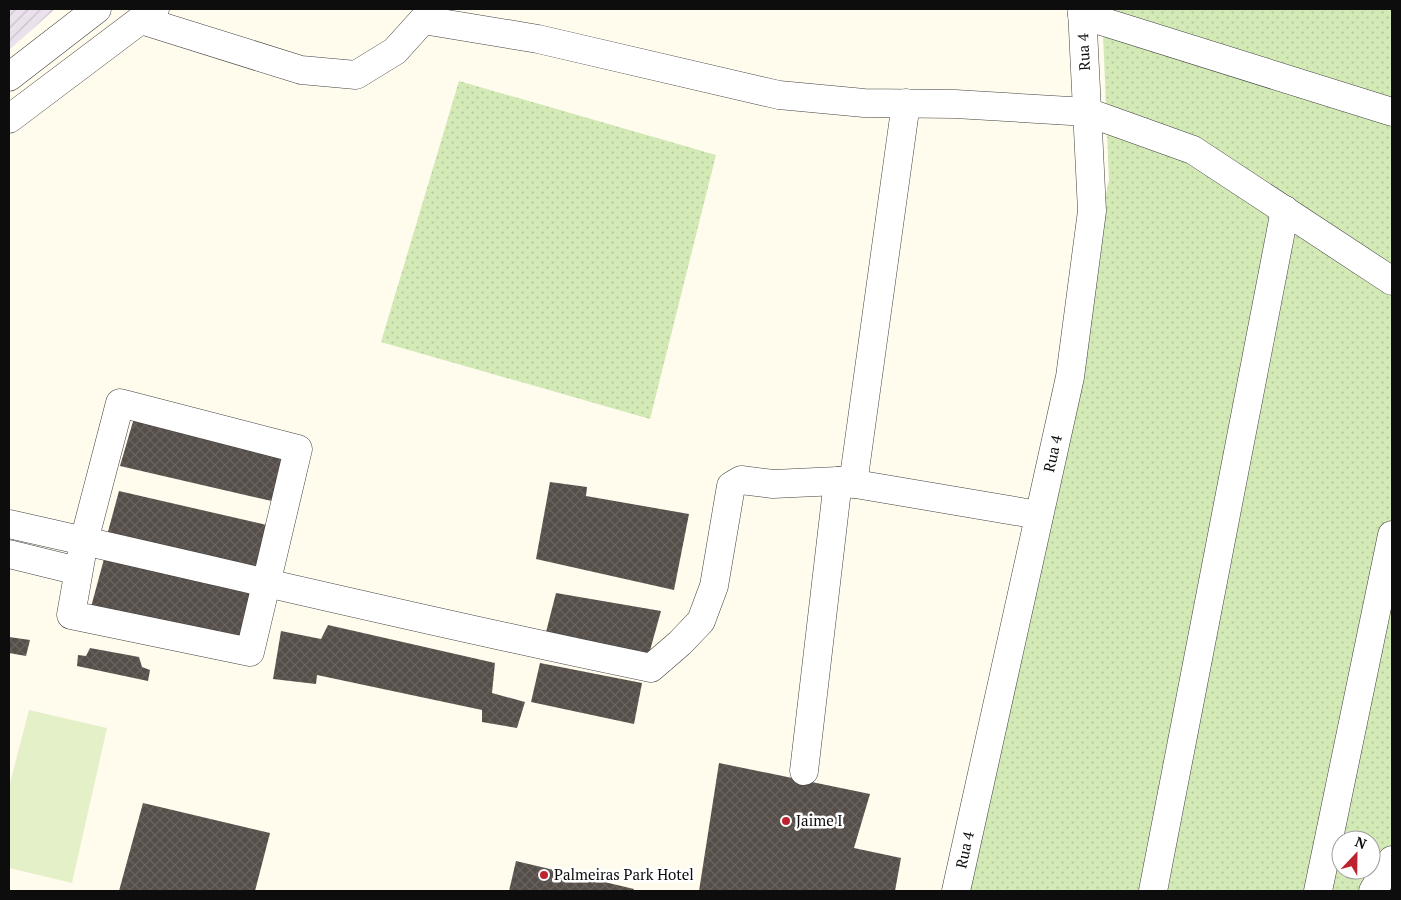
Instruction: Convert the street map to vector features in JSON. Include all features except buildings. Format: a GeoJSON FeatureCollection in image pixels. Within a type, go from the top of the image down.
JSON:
{"type":"FeatureCollection","features":[{"type":"Feature","properties":{"kind":"street"},"geometry":{"type":"LineString","coordinates":[[9,77],[97,9]]}},
{"type":"Feature","properties":{"kind":"street"},"geometry":{"type":"LineString","coordinates":[[1082,12],[1392,112]]}},
{"type":"Feature","properties":{"kind":"street","name":"Rua 4"},"geometry":{"type":"LineString","coordinates":[[956,891],[1070,377],[1092,210],[1082,12]]}},
{"type":"Feature","properties":{"kind":"street"},"geometry":{"type":"LineString","coordinates":[[9,119],[148,14],[301,70],[356,75],[395,51],[423,20],[538,39],[779,95],[864,103],[955,104],[1087,112],[1193,150],[1392,280]]}},
{"type":"Feature","properties":{"kind":"street"},"geometry":{"type":"LineString","coordinates":[[804,771],[845,483],[906,103]]}},
{"type":"Feature","properties":{"kind":"street"},"geometry":{"type":"LineString","coordinates":[[1153,891],[1285,210]]}},
{"type":"Feature","properties":{"kind":"street"},"geometry":{"type":"LineString","coordinates":[[120,403],[298,449],[267,584],[250,652],[71,615],[84,541],[120,403]]}},
{"type":"Feature","properties":{"kind":"street"},"geometry":{"type":"LineString","coordinates":[[9,524],[520,641],[651,668],[680,643],[701,621],[714,586],[731,486],[742,480],[773,484],[845,483],[1039,515]]}},
{"type":"Feature","properties":{"kind":"street"},"geometry":{"type":"LineString","coordinates":[[1318,891],[1392,535]]}},
{"type":"Feature","properties":{"kind":"street"},"geometry":{"type":"LineString","coordinates":[[9,554],[78,571]]}},
{"type":"Feature","properties":{"kind":"street"},"geometry":{"type":"LineString","coordinates":[[1372,891],[1392,860]]}},
{"type":"Feature","properties":{"kind":"shaded area"},"geometry":{"type":"Polygon","coordinates":[[[9,9],[55,9],[9,50],[9,9]]]}},
{"type":"Feature","properties":{"kind":"green space"},"geometry":{"type":"Polygon","coordinates":[[[1102,9],[1392,9],[1392,891],[966,891],[1039,515],[1109,180],[1102,9]]]}},
{"type":"Feature","properties":{"kind":"green space"},"geometry":{"type":"Polygon","coordinates":[[[459,81],[716,155],[650,419],[381,342],[459,81]]]}},
{"type":"Feature","properties":{"kind":"green space"},"geometry":{"type":"Polygon","coordinates":[[[29,710],[107,728],[72,883],[9,868],[9,787],[29,710]]]}},
{"type":"Feature","properties":{"kind":"place","name":"Jaime I"},"geometry":{"type":"Point","coordinates":[786,821]}},
{"type":"Feature","properties":{"kind":"place","name":"Palmeiras Park Hotel"},"geometry":{"type":"Point","coordinates":[544,875]}}]}
